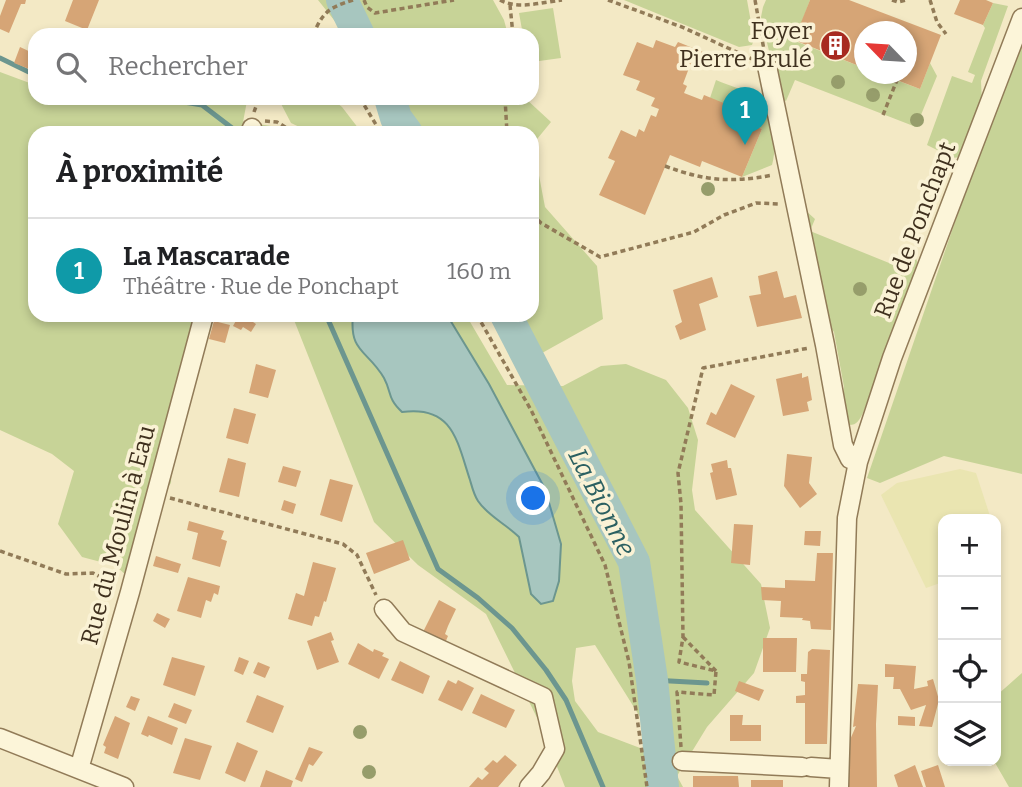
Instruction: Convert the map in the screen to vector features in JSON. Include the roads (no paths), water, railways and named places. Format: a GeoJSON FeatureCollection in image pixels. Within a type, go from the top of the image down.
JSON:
{"type":"FeatureCollection","features":[{"type":"Feature","properties":{"kind":"street","name":"Rue de Ponchapt"},"geometry":{"type":"LineString","coordinates":[[839,787],[847,518],[858,462],[892,358],[1022,18]]}},
{"type":"Feature","properties":{"kind":"street"},"geometry":{"type":"LineString","coordinates":[[767,66],[843,445],[850,459],[858,462]]}},
{"type":"Feature","properties":{"kind":"street","name":"Rue du Moulin à Eau"},"geometry":{"type":"LineString","coordinates":[[79,769],[130,593],[202,322]]}},
{"type":"Feature","properties":{"kind":"street"},"geometry":{"type":"LineString","coordinates":[[384,609],[403,632],[543,697],[555,749],[529,787]]}},
{"type":"Feature","properties":{"kind":"street"},"geometry":{"type":"LineString","coordinates":[[0,738],[124,787]]}},
{"type":"Feature","properties":{"kind":"street"},"geometry":{"type":"LineString","coordinates":[[682,761],[839,769]]}},
{"type":"Feature","properties":{"kind":"water"},"geometry":{"type":"Polygon","coordinates":[[[353,322],[451,322],[489,384],[545,489],[561,544],[559,581],[553,601],[541,604],[531,594],[519,537],[478,501],[450,429],[432,414],[419,411],[402,412],[394,403],[384,378],[357,344],[353,322]]]}},
{"type":"Feature","properties":{"kind":"waterway","name":"La Bionne"},"geometry":{"type":"LineString","coordinates":[[342,0],[356,28]]}},
{"type":"Feature","properties":{"kind":"waterway"},"geometry":{"type":"LineString","coordinates":[[0,58],[28,72]]}},
{"type":"Feature","properties":{"kind":"waterway"},"geometry":{"type":"LineString","coordinates":[[202,105],[229,126]]}},
{"type":"Feature","properties":{"kind":"waterway","name":"La Bionne"},"geometry":{"type":"LineString","coordinates":[[392,105],[402,126]]}},
{"type":"Feature","properties":{"kind":"waterway"},"geometry":{"type":"LineString","coordinates":[[329,322],[438,569],[478,598],[512,628],[546,670],[566,700],[603,787]]}},
{"type":"Feature","properties":{"kind":"waterway","name":"La Bionne"},"geometry":{"type":"LineString","coordinates":[[510,322],[634,562],[652,680],[663,787]]}},
{"type":"Feature","properties":{"kind":"waterway"},"geometry":{"type":"LineString","coordinates":[[652,680],[707,683]]}},
{"type":"Feature","properties":{"kind":"place","name":"Foyer Pierre Brulé"},"geometry":{"type":"Point","coordinates":[835,45]}},
{"type":"Feature","properties":{"kind":"place","name":"La Mascarade"},"geometry":{"type":"Point","coordinates":[745,145]}}]}
